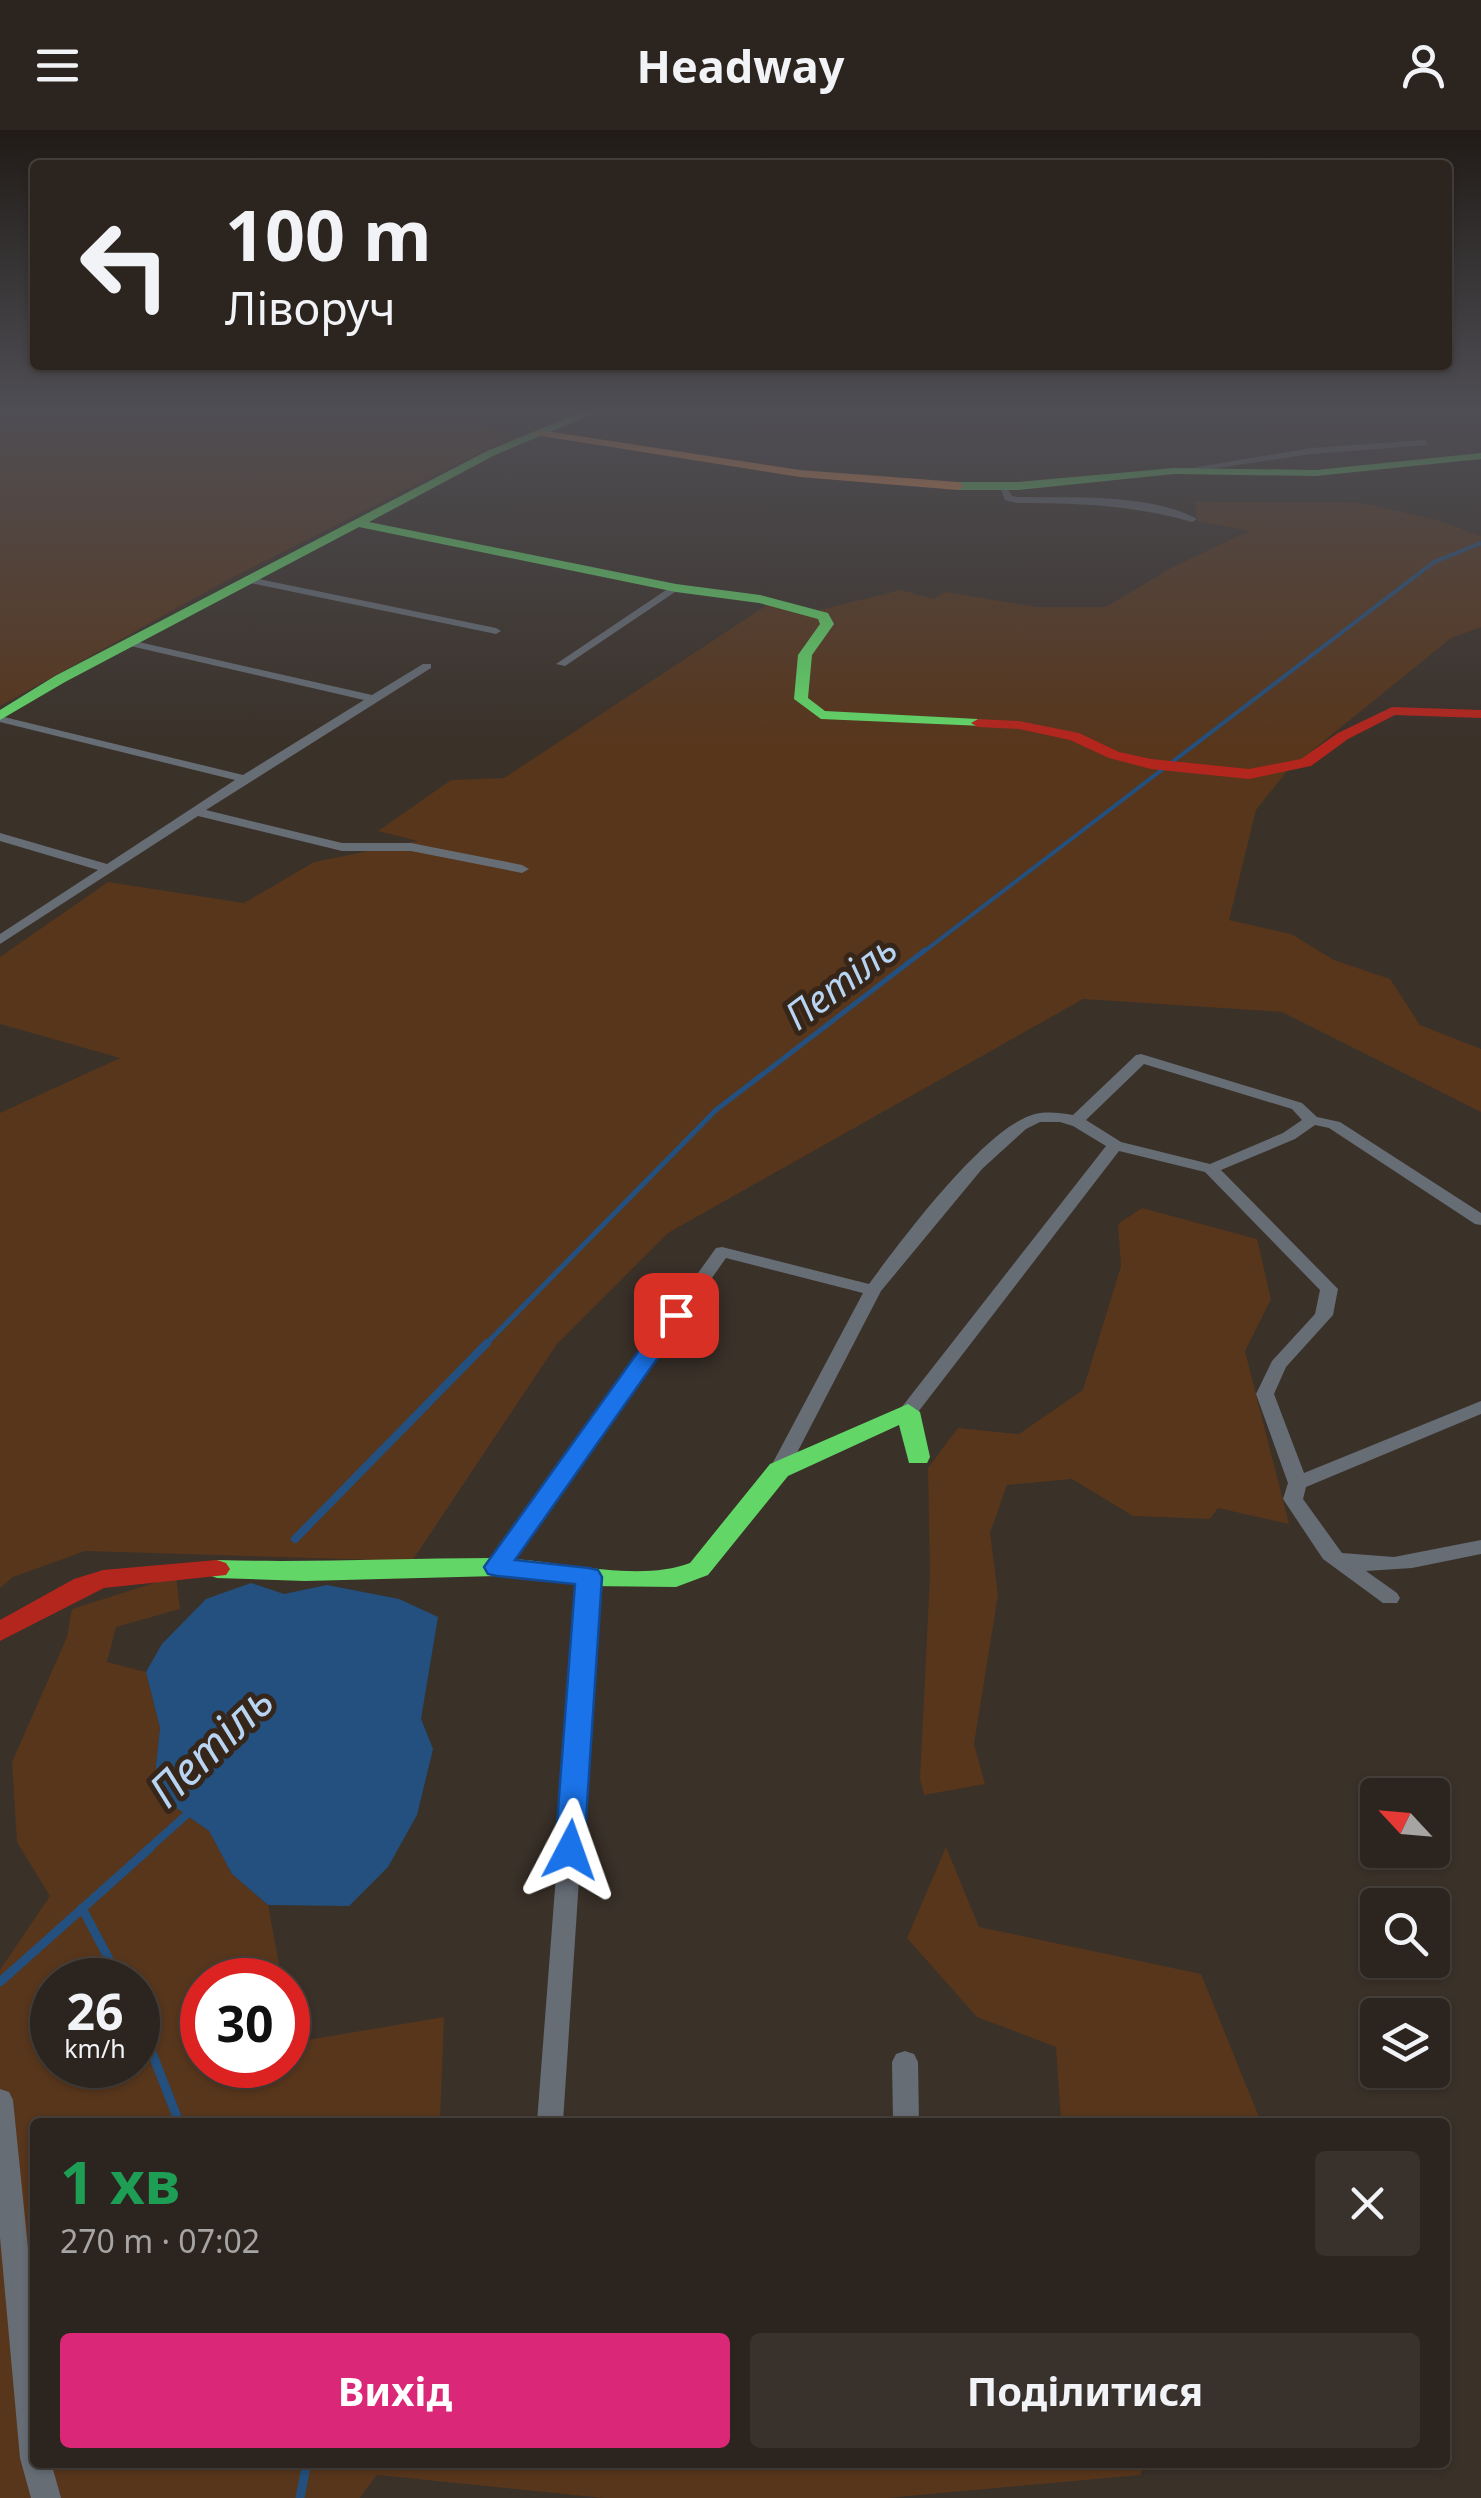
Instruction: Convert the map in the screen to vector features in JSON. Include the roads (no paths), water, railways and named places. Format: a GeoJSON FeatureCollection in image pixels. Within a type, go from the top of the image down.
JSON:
{"type":"FeatureCollection","features":[{"type":"Feature","properties":{"kind":"street"},"geometry":{"type":"LineString","coordinates":[[0,717],[60,679],[365,520]]}},
{"type":"Feature","properties":{"kind":"street"},"geometry":{"type":"LineString","coordinates":[[358,523],[676,588],[760,599],[824,616],[827,624],[805,654],[801,699],[821,715],[1018,725],[1074,736],[1114,755],[1151,764],[1249,774],[1306,763],[1343,736],[1392,711],[1481,714]]}},
{"type":"Feature","properties":{"kind":"street"},"geometry":{"type":"LineString","coordinates":[[249,580],[496,631]]}},
{"type":"Feature","properties":{"kind":"street"},"geometry":{"type":"LineString","coordinates":[[561,664],[676,588]]}},
{"type":"Feature","properties":{"kind":"street"},"geometry":{"type":"LineString","coordinates":[[130,644],[373,699]]}},
{"type":"Feature","properties":{"kind":"street"},"geometry":{"type":"LineString","coordinates":[[0,940],[245,779],[427,666]]}},
{"type":"Feature","properties":{"kind":"street"},"geometry":{"type":"LineString","coordinates":[[0,717],[245,779]]}},
{"type":"Feature","properties":{"kind":"street"},"geometry":{"type":"LineString","coordinates":[[198,812],[342,847],[412,847],[522,869]]}},
{"type":"Feature","properties":{"kind":"street"},"geometry":{"type":"LineString","coordinates":[[0,837],[110,869]]}},
{"type":"Feature","properties":{"kind":"street"},"geometry":{"type":"LineString","coordinates":[[1078,1119],[1141,1058],[1298,1106],[1312,1120],[1334,1125],[1481,1220]]}},
{"type":"Feature","properties":{"kind":"street"},"geometry":{"type":"LineString","coordinates":[[0,1632],[83,1585],[103,1579],[202,1568],[305,1572],[497,1567],[589,1577],[676,1578],[699,1570],[780,1470],[872,1290],[906,1246],[1011,1131],[1035,1118],[1078,1119],[1115,1144],[1211,1169],[1329,1289],[1324,1316],[1278,1365],[1265,1394],[1298,1483],[1293,1499],[1330,1554],[1390,1598]]}},
{"type":"Feature","properties":{"kind":"street"},"geometry":{"type":"LineString","coordinates":[[1211,1169],[1289,1136],[1312,1120]]}},
{"type":"Feature","properties":{"kind":"street"},"geometry":{"type":"LineString","coordinates":[[780,1470],[908,1412],[1115,1144]]}},
{"type":"Feature","properties":{"kind":"street"},"geometry":{"type":"LineString","coordinates":[[497,1567],[722,1252],[872,1290]]}},
{"type":"Feature","properties":{"kind":"street"},"geometry":{"type":"LineString","coordinates":[[1298,1483],[1481,1408]]}},
{"type":"Feature","properties":{"kind":"street"},"geometry":{"type":"LineString","coordinates":[[908,1412],[918,1457]]}},
{"type":"Feature","properties":{"kind":"street"},"geometry":{"type":"LineString","coordinates":[[1330,1554],[1356,1564],[1481,1548]]}},
{"type":"Feature","properties":{"kind":"street"},"geometry":{"type":"LineString","coordinates":[[550,2118],[589,1577]]}},
{"type":"Feature","properties":{"kind":"street"},"geometry":{"type":"LineString","coordinates":[[905,2062],[906,2118]]}},
{"type":"Feature","properties":{"kind":"street"},"geometry":{"type":"LineString","coordinates":[[0,2100],[30,2400]]}},
{"type":"Feature","properties":{"kind":"street"},"geometry":{"type":"LineString","coordinates":[[38,2468],[46,2498]]}},
{"type":"Feature","properties":{"kind":"water"},"geometry":{"type":"Polygon","coordinates":[[[251,1583],[284,1594],[327,1585],[399,1599],[438,1617],[421,1719],[433,1749],[417,1815],[388,1867],[349,1906],[268,1905],[232,1874],[209,1831],[168,1802],[155,1775],[160,1728],[146,1672],[162,1644],[206,1599],[251,1583]]]}},
{"type":"Feature","properties":{"kind":"waterway","name":"Петіль"},"geometry":{"type":"LineString","coordinates":[[922,953],[1434,562],[1481,543]]}},
{"type":"Feature","properties":{"kind":"waterway","name":"Петіль"},"geometry":{"type":"LineString","coordinates":[[485,1345],[716,1110],[925,950]]}},
{"type":"Feature","properties":{"kind":"waterway","name":"Петіль"},"geometry":{"type":"LineString","coordinates":[[295,1539],[487,1343]]}},
{"type":"Feature","properties":{"kind":"waterway","name":"Петіль"},"geometry":{"type":"LineString","coordinates":[[147,1850],[193,1809]]}},
{"type":"Feature","properties":{"kind":"waterway","name":"Петіль"},"geometry":{"type":"LineString","coordinates":[[82,1909],[150,1848]]}},
{"type":"Feature","properties":{"kind":"waterway","name":"Петіль"},"geometry":{"type":"LineString","coordinates":[[0,1982],[82,1909]]}},
{"type":"Feature","properties":{"kind":"waterway","name":"Петіль"},"geometry":{"type":"LineString","coordinates":[[82,1909],[108,1958]]}},
{"type":"Feature","properties":{"kind":"waterway","name":"Петіль"},"geometry":{"type":"LineString","coordinates":[[160,2073],[177,2118]]}},
{"type":"Feature","properties":{"kind":"waterway","name":"Петіль"},"geometry":{"type":"LineString","coordinates":[[300,2498],[306,2468]]}}]}
